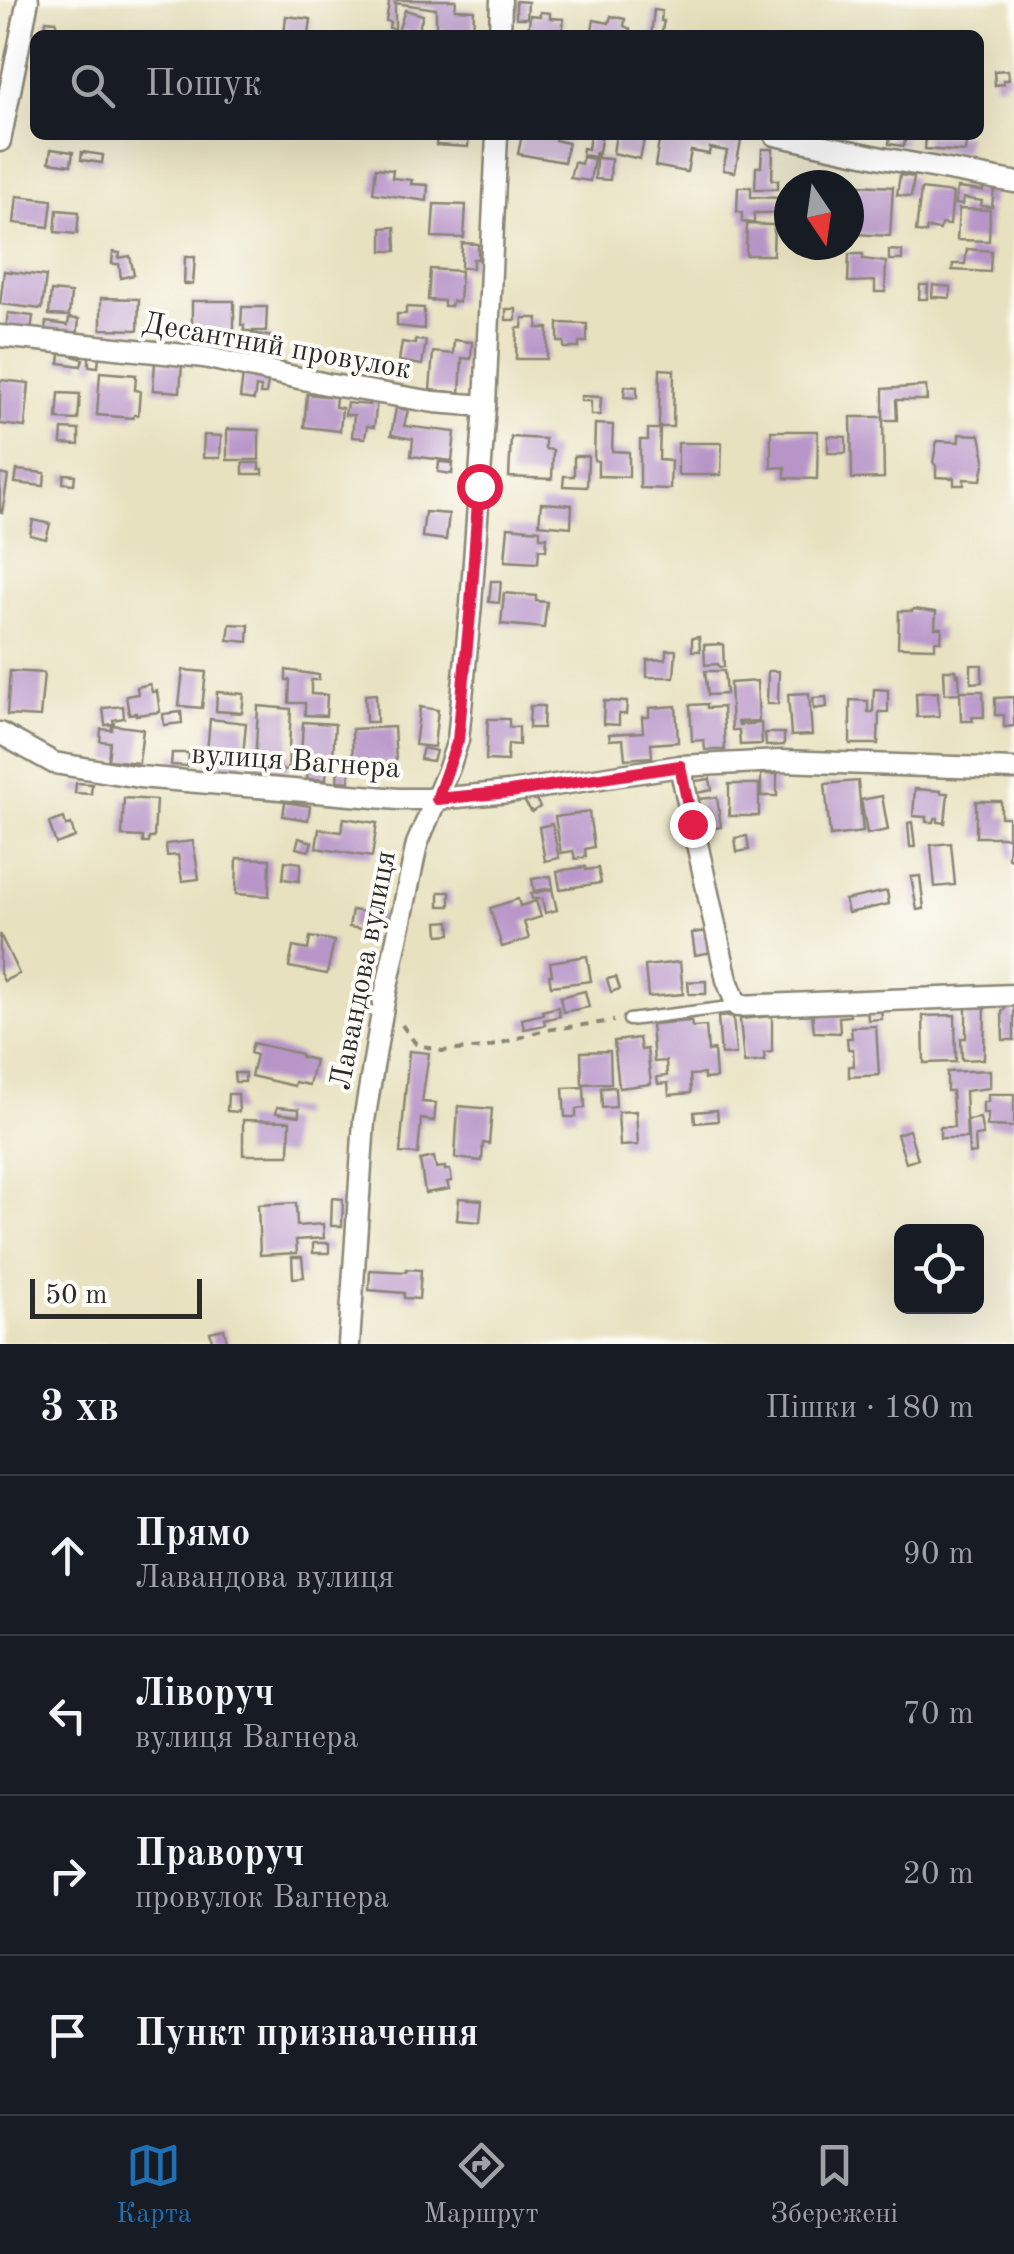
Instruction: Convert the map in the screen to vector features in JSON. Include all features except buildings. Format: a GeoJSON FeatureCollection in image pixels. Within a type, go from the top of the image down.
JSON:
{"type":"FeatureCollection","features":[{"type":"Feature","properties":{"kind":"street"},"geometry":{"type":"LineString","coordinates":[[0,141],[28,0]]}},
{"type":"Feature","properties":{"kind":"street"},"geometry":{"type":"LineString","coordinates":[[500,0],[500,30]]}},
{"type":"Feature","properties":{"kind":"street","name":"Лавандова вулиця"},"geometry":{"type":"LineString","coordinates":[[348,1344],[364,1121],[384,1001],[417,844],[458,740],[485,406],[497,140]]}},
{"type":"Feature","properties":{"kind":"street"},"geometry":{"type":"LineString","coordinates":[[798,140],[1014,182]]}},
{"type":"Feature","properties":{"kind":"street","name":"Десантний провулок"},"geometry":{"type":"LineString","coordinates":[[0,336],[204,357],[326,384],[434,402],[485,406]]}},
{"type":"Feature","properties":{"kind":"street","name":"вулиця Вагнера"},"geometry":{"type":"LineString","coordinates":[[0,733],[54,762],[139,777],[398,799],[510,792],[680,766],[781,761],[1014,768]]}},
{"type":"Feature","properties":{"kind":"street"},"geometry":{"type":"LineString","coordinates":[[680,766],[726,980],[737,1006],[1014,995]]}},
{"type":"Feature","properties":{"kind":"lane"},"geometry":{"type":"LineString","coordinates":[[629,1020],[737,1006]]}},
{"type":"Feature","properties":{"kind":"path"},"geometry":{"type":"LineString","coordinates":[[384,1001],[416,1044],[442,1050],[485,1048],[545,1030],[629,1020]]}},
{"type":"Feature","properties":{"kind":"route"},"geometry":{"type":"LineString","coordinates":[[479,486],[458,740],[437,799],[680,766],[692,824]]}}]}
